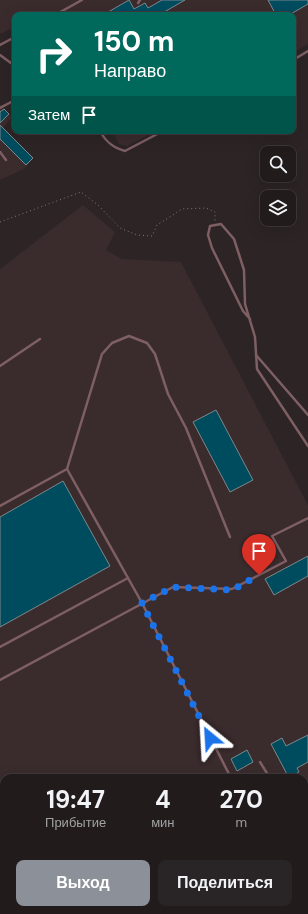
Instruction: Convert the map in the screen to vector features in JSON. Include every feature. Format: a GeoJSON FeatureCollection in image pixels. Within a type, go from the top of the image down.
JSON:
{"type":"FeatureCollection","features":[{"type":"Feature","properties":{"kind":"lane"},"geometry":{"type":"LineString","coordinates":[[60,12],[82,0]]}},
{"type":"Feature","properties":{"kind":"lane"},"geometry":{"type":"LineString","coordinates":[[0,45],[12,39]]}},
{"type":"Feature","properties":{"kind":"lane"},"geometry":{"type":"LineString","coordinates":[[296,58],[308,51]]}},
{"type":"Feature","properties":{"kind":"lane"},"geometry":{"type":"LineString","coordinates":[[0,55],[12,64]]}},
{"type":"Feature","properties":{"kind":"lane"},"geometry":{"type":"LineString","coordinates":[[0,108],[12,102]]}},
{"type":"Feature","properties":{"kind":"lane"},"geometry":{"type":"LineString","coordinates":[[102,134],[114,148],[125,151],[157,134]]}},
{"type":"Feature","properties":{"kind":"lane"},"geometry":{"type":"LineString","coordinates":[[0,152],[6,160]]}},
{"type":"Feature","properties":{"kind":"lane"},"geometry":{"type":"LineString","coordinates":[[250,319],[243,311],[212,248],[208,235],[210,226],[221,224],[234,239],[244,270],[245,304],[250,319],[255,337],[257,369],[308,446]]}},
{"type":"Feature","properties":{"kind":"lane"},"geometry":{"type":"LineString","coordinates":[[0,506],[67,469],[102,354],[112,342],[129,336],[147,343],[155,354],[168,394],[186,428],[230,538]]}},
{"type":"Feature","properties":{"kind":"lane"},"geometry":{"type":"LineString","coordinates":[[0,366],[40,340]]}},
{"type":"Feature","properties":{"kind":"lane"},"geometry":{"type":"LineString","coordinates":[[256,355],[308,415]]}},
{"type":"Feature","properties":{"kind":"lane"},"geometry":{"type":"LineString","coordinates":[[67,469],[142,603],[229,774]]}},
{"type":"Feature","properties":{"kind":"lane"},"geometry":{"type":"LineString","coordinates":[[0,680],[173,587],[232,590],[286,561],[272,536],[308,518]]}},
{"type":"Feature","properties":{"kind":"lane"},"geometry":{"type":"LineString","coordinates":[[0,647],[128,578]]}},
{"type":"Feature","properties":{"kind":"lane"},"geometry":{"type":"LineString","coordinates":[[260,762],[268,774]]}},
{"type":"Feature","properties":{"kind":"path"},"geometry":{"type":"LineString","coordinates":[[0,222],[81,192],[98,206],[120,228],[137,235],[152,236],[157,225],[182,209],[206,208],[215,212],[216,225]]}},
{"type":"Feature","properties":{"kind":"shaded area"},"geometry":{"type":"Polygon","coordinates":[[[0,0],[308,0],[308,44],[296,51],[296,12],[12,12],[12,28],[0,34],[0,0]]]}},
{"type":"Feature","properties":{"kind":"shaded area"},"geometry":{"type":"Polygon","coordinates":[[[0,104],[12,117],[3,128],[33,158],[24,169],[0,180],[0,104]]]}},
{"type":"Feature","properties":{"kind":"shaded area"},"geometry":{"type":"Polygon","coordinates":[[[114,134],[149,134],[127,146],[119,144],[114,134]]]}},
{"type":"Feature","properties":{"kind":"shaded area"},"geometry":{"type":"Polygon","coordinates":[[[83,205],[115,232],[106,250],[122,259],[181,262],[308,505],[308,774],[0,774],[0,269],[83,205]]]}},
{"type":"Feature","properties":{"kind":"building"},"geometry":{"type":"Polygon","coordinates":[[[129,0],[134,9],[145,3],[148,8],[162,0],[185,0],[164,12],[108,12],[129,0]]]}},
{"type":"Feature","properties":{"kind":"building"},"geometry":{"type":"Polygon","coordinates":[[[268,0],[308,0],[308,4],[294,12],[274,12],[268,0]]]}},
{"type":"Feature","properties":{"kind":"building"},"geometry":{"type":"Polygon","coordinates":[[[4,109],[9,114],[0,123],[0,112],[4,109]]]}},
{"type":"Feature","properties":{"kind":"building"},"geometry":{"type":"Polygon","coordinates":[[[0,125],[33,158],[26,165],[0,139],[0,125]]]}},
{"type":"Feature","properties":{"kind":"building"},"geometry":{"type":"Polygon","coordinates":[[[216,410],[253,480],[230,492],[193,422],[216,410]]]}},
{"type":"Feature","properties":{"kind":"building"},"geometry":{"type":"Polygon","coordinates":[[[63,481],[110,566],[0,627],[0,517],[63,481]]]}},
{"type":"Feature","properties":{"kind":"building"},"geometry":{"type":"Polygon","coordinates":[[[308,556],[308,576],[274,595],[265,579],[308,556]]]}},
{"type":"Feature","properties":{"kind":"building"},"geometry":{"type":"Polygon","coordinates":[[[308,735],[308,762],[297,768],[299,772],[296,774],[287,774],[271,744],[282,738],[286,746],[308,735]]]}},
{"type":"Feature","properties":{"kind":"building"},"geometry":{"type":"Polygon","coordinates":[[[247,750],[253,762],[237,771],[231,759],[247,750]]]}},
{"type":"Feature","properties":{"kind":"route"},"geometry":{"type":"LineString","coordinates":[[210,738],[142,603],[173,587],[232,590],[259,575]]}}]}
